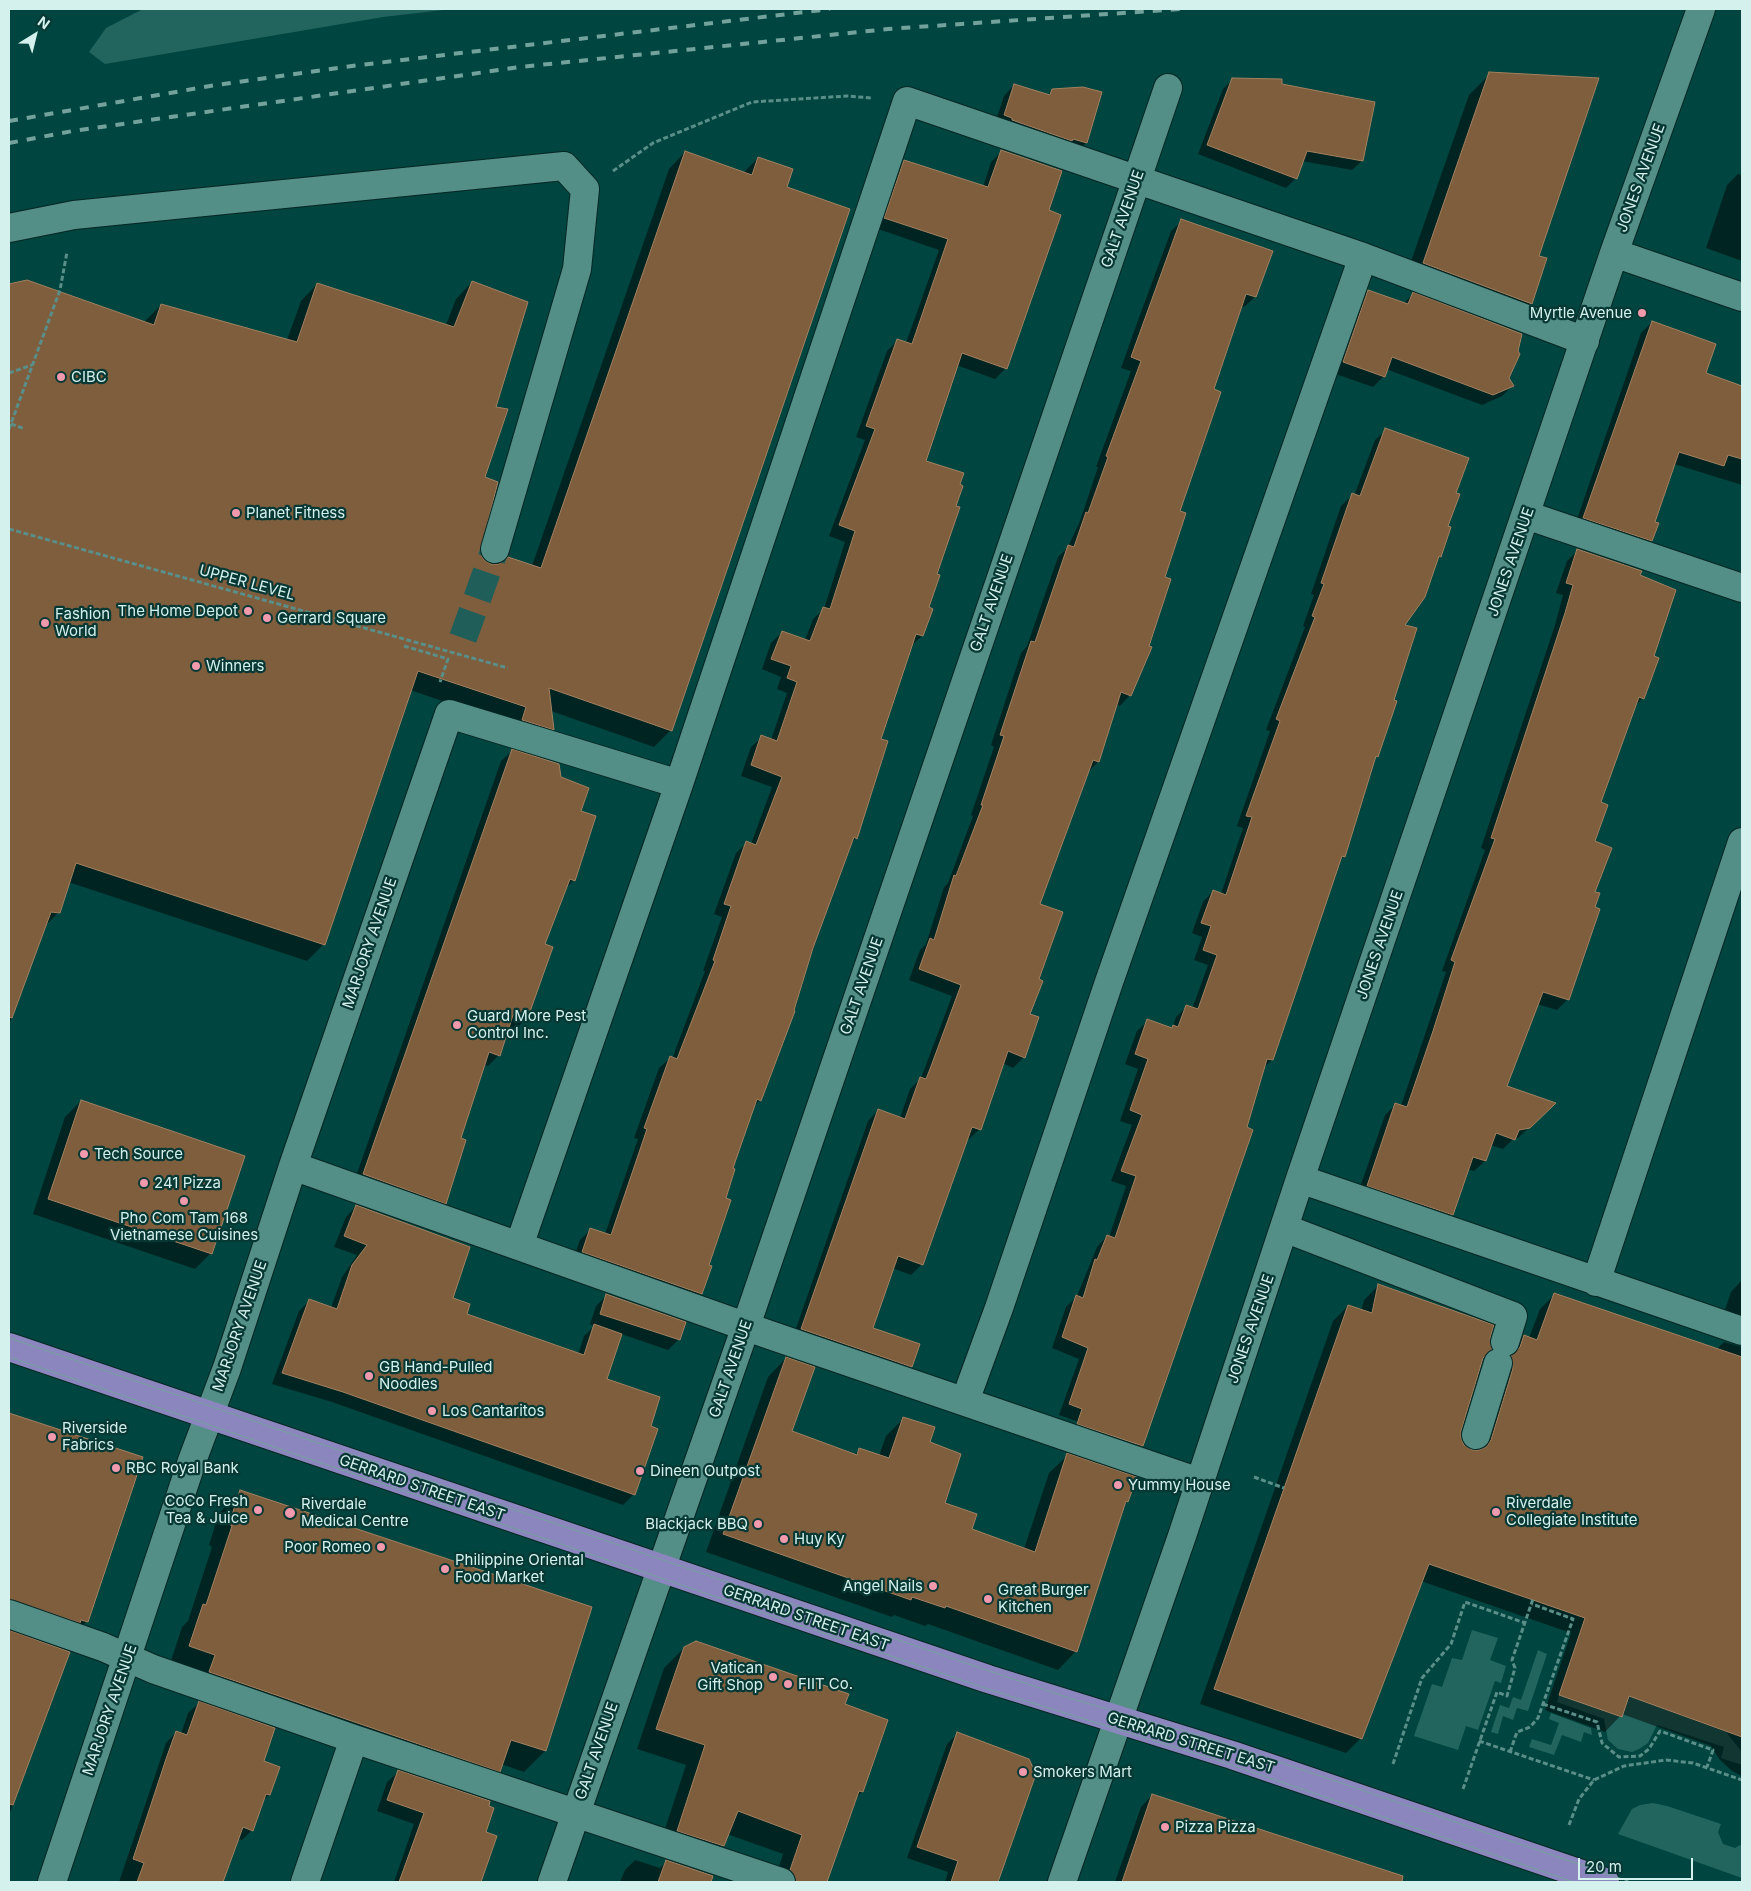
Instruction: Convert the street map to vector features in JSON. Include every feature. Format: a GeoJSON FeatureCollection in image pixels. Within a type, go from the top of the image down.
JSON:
{"type":"FeatureCollection","features":[{"type":"Feature","properties":{"kind":"main road","name":"GERRARD STREET EAST"},"geometry":{"type":"LineString","coordinates":[[9,1347],[661,1570],[1031,1694],[1296,1776],[1605,1882]]}},
{"type":"Feature","properties":{"kind":"street","name":"JONES AVENUE"},"geometry":{"type":"LineString","coordinates":[[1062,1882],[1139,1664],[1300,1179],[1614,253],[1701,9]]}},
{"type":"Feature","properties":{"kind":"street","name":"GALT AVENUE"},"geometry":{"type":"LineString","coordinates":[[552,1882],[746,1326],[1168,88]]}},
{"type":"Feature","properties":{"kind":"street"},"geometry":{"type":"LineString","coordinates":[[519,1246],[680,784],[907,101],[1363,257],[1585,341]]}},
{"type":"Feature","properties":{"kind":"street"},"geometry":{"type":"LineString","coordinates":[[9,228],[74,215],[564,166],[585,189],[577,269],[495,549]]}},
{"type":"Feature","properties":{"kind":"street"},"geometry":{"type":"LineString","coordinates":[[1614,253],[1742,297]]}},
{"type":"Feature","properties":{"kind":"street"},"geometry":{"type":"LineString","coordinates":[[966,1402],[1116,963],[1363,257]]}},
{"type":"Feature","properties":{"kind":"street"},"geometry":{"type":"LineString","coordinates":[[1526,515],[1742,588]]}},
{"type":"Feature","properties":{"kind":"street","name":"MARJORY AVENUE"},"geometry":{"type":"LineString","coordinates":[[52,1882],[209,1415],[227,1368],[293,1166],[449,714],[680,784]]}},
{"type":"Feature","properties":{"kind":"street"},"geometry":{"type":"LineString","coordinates":[[1596,1282],[1742,842]]}},
{"type":"Feature","properties":{"kind":"street"},"geometry":{"type":"LineString","coordinates":[[293,1166],[746,1326],[1199,1482]]}},
{"type":"Feature","properties":{"kind":"street"},"geometry":{"type":"LineString","coordinates":[[1300,1179],[1742,1331]]}},
{"type":"Feature","properties":{"kind":"street"},"geometry":{"type":"LineString","coordinates":[[1284,1228],[1513,1316],[1476,1435]]}},
{"type":"Feature","properties":{"kind":"street"},"geometry":{"type":"LineString","coordinates":[[9,1614],[129,1657],[153,1669],[354,1739],[781,1882]]}},
{"type":"Feature","properties":{"kind":"street"},"geometry":{"type":"LineString","coordinates":[[306,1882],[354,1739]]}},
{"type":"Feature","properties":{"kind":"path"},"geometry":{"type":"LineString","coordinates":[[585,189],[653,143],[752,102],[847,96],[907,101]]}},
{"type":"Feature","properties":{"kind":"path"},"geometry":{"type":"LineString","coordinates":[[9,429],[60,290],[74,215]]}},
{"type":"Feature","properties":{"kind":"path"},"geometry":{"type":"LineString","coordinates":[[9,373],[32,365]]}},
{"type":"Feature","properties":{"kind":"path"},"geometry":{"type":"LineString","coordinates":[[10,424],[25,429]]}},
{"type":"Feature","properties":{"kind":"path","name":"UPPER LEVEL"},"geometry":{"type":"LineString","coordinates":[[9,529],[508,668]]}},
{"type":"Feature","properties":{"kind":"path"},"geometry":{"type":"LineString","coordinates":[[404,646],[448,659],[438,688]]}},
{"type":"Feature","properties":{"kind":"path"},"geometry":{"type":"LineString","coordinates":[[1254,1477],[1284,1488]]}},
{"type":"Feature","properties":{"kind":"path"},"geometry":{"type":"LineString","coordinates":[[1463,1789],[1497,1692],[1507,1696],[1515,1668],[1512,1660],[1534,1599]]}},
{"type":"Feature","properties":{"kind":"path"},"geometry":{"type":"LineString","coordinates":[[1393,1764],[1422,1678],[1451,1644],[1465,1602],[1525,1623]]}},
{"type":"Feature","properties":{"kind":"path"},"geometry":{"type":"LineString","coordinates":[[1510,1752],[1517,1732],[1530,1727],[1538,1718],[1573,1619],[1532,1604]]}},
{"type":"Feature","properties":{"kind":"path"},"geometry":{"type":"LineString","coordinates":[[1543,1704],[1597,1722],[1602,1744],[1619,1756],[1640,1756],[1650,1749],[1660,1731],[1713,1750],[1707,1768]]}},
{"type":"Feature","properties":{"kind":"path"},"geometry":{"type":"LineString","coordinates":[[1479,1741],[1594,1780]]}},
{"type":"Feature","properties":{"kind":"path"},"geometry":{"type":"LineString","coordinates":[[1569,1825],[1579,1799],[1594,1780],[1624,1766],[1666,1760],[1693,1763],[1742,1780]]}},
{"type":"Feature","properties":{"kind":"shaded area"},"geometry":{"type":"Polygon","coordinates":[[[143,9],[452,9],[383,17],[105,64],[89,52],[106,28],[143,9]]]}},
{"type":"Feature","properties":{"kind":"shaded area"},"geometry":{"type":"Polygon","coordinates":[[[1472,1630],[1498,1638],[1490,1660],[1506,1666],[1501,1683],[1495,1681],[1478,1730],[1466,1726],[1458,1750],[1414,1736],[1432,1684],[1442,1687],[1452,1658],[1462,1660],[1472,1630]]]}},
{"type":"Feature","properties":{"kind":"shaded area"},"geometry":{"type":"Polygon","coordinates":[[[1538,1650],[1547,1654],[1528,1711],[1517,1708],[1513,1720],[1503,1716],[1498,1734],[1491,1732],[1500,1705],[1509,1708],[1513,1697],[1521,1700],[1538,1650]]]}},
{"type":"Feature","properties":{"kind":"shaded area"},"geometry":{"type":"Polygon","coordinates":[[[1630,1693],[1667,1710],[1726,1732],[1742,1752],[1742,1765],[1721,1758],[1724,1747],[1657,1725],[1648,1743],[1639,1749],[1632,1752],[1618,1749],[1608,1740],[1604,1719],[1557,1702],[1559,1695],[1621,1717],[1630,1693]]]}},
{"type":"Feature","properties":{"kind":"shaded area"},"geometry":{"type":"Polygon","coordinates":[[[1551,1713],[1591,1728],[1592,1735],[1584,1732],[1581,1742],[1562,1735],[1554,1755],[1529,1747],[1532,1739],[1551,1745],[1559,1723],[1549,1719],[1551,1713]]]}},
{"type":"Feature","properties":{"kind":"shaded area"},"geometry":{"type":"Polygon","coordinates":[[[1653,1803],[1721,1824],[1718,1832],[1723,1844],[1735,1848],[1742,1844],[1742,1878],[1618,1834],[1632,1809],[1640,1805],[1653,1803]]]}},
{"type":"Feature","properties":{"kind":"building"},"geometry":{"type":"Polygon","coordinates":[[[1489,72],[1599,78],[1539,256],[1547,258],[1532,304],[1423,263],[1489,72]]]}},
{"type":"Feature","properties":{"kind":"building"},"geometry":{"type":"Polygon","coordinates":[[[1232,78],[1282,79],[1282,84],[1375,102],[1363,161],[1307,151],[1297,179],[1207,145],[1232,78]]]}},
{"type":"Feature","properties":{"kind":"building"},"geometry":{"type":"Polygon","coordinates":[[[1014,84],[1050,95],[1052,89],[1083,87],[1102,92],[1087,143],[1073,139],[1072,141],[1012,120],[1012,118],[1004,115],[1014,84]]]}},
{"type":"Feature","properties":{"kind":"building"},"geometry":{"type":"Polygon","coordinates":[[[1001,150],[1062,171],[1049,210],[1061,215],[1007,369],[962,353],[926,461],[964,473],[960,484],[963,486],[956,506],[960,507],[937,574],[940,575],[929,607],[933,609],[923,636],[916,634],[881,739],[888,741],[857,839],[854,837],[813,948],[795,1011],[761,1101],[757,1099],[733,1168],[735,1169],[726,1198],[731,1200],[709,1265],[712,1266],[702,1294],[582,1252],[590,1228],[611,1235],[647,1129],[644,1128],[670,1056],[677,1059],[715,961],[713,960],[731,906],[724,904],[746,841],[756,845],[782,777],[751,765],[761,735],[777,741],[797,682],[787,678],[791,666],[771,659],[782,631],[810,641],[823,607],[830,609],[855,531],[839,525],[875,429],[866,426],[897,339],[912,344],[948,239],[884,218],[904,160],[988,187],[1001,150]]]}},
{"type":"Feature","properties":{"kind":"building","name":"Gerrard Square"},"geometry":{"type":"Polygon","coordinates":[[[685,151],[752,175],[758,157],[793,169],[787,187],[850,209],[672,731],[549,688],[554,730],[522,720],[526,707],[418,671],[325,945],[76,863],[60,913],[51,912],[12,1018],[9,1017],[9,284],[27,280],[154,325],[161,304],[297,342],[317,283],[454,327],[472,281],[528,302],[496,407],[508,409],[485,477],[498,482],[480,552],[484,560],[491,564],[499,564],[508,557],[541,568],[685,151]]]}},
{"type":"Feature","properties":{"kind":"building"},"geometry":{"type":"Polygon","coordinates":[[[1181,219],[1273,251],[1256,297],[1246,294],[1214,389],[1221,392],[1180,511],[1186,513],[1165,577],[1171,579],[1149,646],[1152,647],[1131,696],[1121,692],[1099,762],[1093,760],[1040,904],[1063,912],[1039,979],[1043,981],[1030,1014],[1039,1017],[1025,1058],[1008,1051],[981,1130],[972,1127],[923,1265],[898,1256],[873,1328],[920,1344],[912,1367],[801,1329],[878,1109],[905,1119],[920,1077],[926,1079],[961,985],[919,969],[930,938],[934,940],[954,875],[956,876],[983,805],[981,805],[1004,736],[1000,735],[1031,641],[1035,642],[1068,545],[1074,547],[1108,457],[1106,456],[1141,361],[1131,357],[1181,219]]]}},
{"type":"Feature","properties":{"kind":"building"},"geometry":{"type":"Polygon","coordinates":[[[1368,290],[1408,304],[1413,292],[1522,334],[1518,351],[1520,354],[1509,378],[1514,386],[1493,395],[1392,357],[1385,377],[1343,362],[1368,290]]]}},
{"type":"Feature","properties":{"kind":"building"},"geometry":{"type":"Polygon","coordinates":[[[1652,321],[1716,344],[1706,373],[1742,386],[1742,459],[1728,455],[1724,466],[1679,452],[1655,522],[1659,523],[1652,541],[1583,518],[1652,321]]]}},
{"type":"Feature","properties":{"kind":"building"},"geometry":{"type":"Polygon","coordinates":[[[1385,428],[1469,458],[1456,493],[1460,494],[1448,526],[1451,527],[1441,557],[1439,556],[1425,597],[1405,625],[1417,628],[1394,700],[1397,701],[1378,757],[1376,756],[1345,857],[1342,856],[1273,1060],[1267,1059],[1247,1127],[1253,1130],[1143,1446],[1077,1424],[1082,1409],[1069,1404],[1088,1348],[1062,1337],[1076,1295],[1083,1298],[1095,1259],[1097,1260],[1107,1235],[1115,1238],[1136,1176],[1121,1171],[1142,1115],[1130,1110],[1148,1059],[1135,1054],[1147,1019],[1172,1028],[1173,1025],[1178,1027],[1186,1005],[1198,1009],[1217,955],[1203,950],[1211,926],[1201,923],[1213,890],[1226,895],[1252,817],[1246,816],[1280,721],[1276,719],[1315,617],[1312,616],[1324,584],[1321,583],[1352,493],[1360,496],[1385,428]]]}},
{"type":"Feature","properties":{"kind":"building"},"geometry":{"type":"Polygon","coordinates":[[[1577,549],[1642,571],[1640,575],[1676,590],[1654,656],[1659,658],[1644,699],[1639,697],[1601,802],[1608,805],[1595,841],[1612,848],[1595,892],[1600,893],[1595,907],[1600,909],[1569,1000],[1543,992],[1507,1086],[1556,1103],[1530,1128],[1519,1130],[1515,1140],[1496,1133],[1486,1161],[1473,1157],[1453,1215],[1367,1186],[1395,1103],[1407,1107],[1433,1031],[1455,962],[1451,960],[1495,839],[1491,838],[1565,613],[1573,585],[1566,583],[1577,549]]]}},
{"type":"Feature","properties":{"kind":"building"},"geometry":{"type":"Polygon","coordinates":[[[512,749],[559,764],[561,777],[589,788],[581,811],[596,816],[575,881],[570,879],[545,944],[553,947],[527,1020],[513,1015],[500,1056],[489,1052],[461,1138],[466,1140],[446,1204],[363,1174],[512,749]]]}},
{"type":"Feature","properties":{"kind":"building"},"geometry":{"type":"Polygon","coordinates":[[[81,1100],[245,1156],[212,1254],[48,1199],[81,1100]]]}},
{"type":"Feature","properties":{"kind":"building"},"geometry":{"type":"Polygon","coordinates":[[[356,1205],[470,1247],[453,1298],[470,1304],[467,1314],[584,1355],[594,1324],[622,1334],[607,1379],[660,1397],[651,1426],[658,1429],[635,1495],[343,1392],[282,1373],[309,1299],[337,1309],[352,1265],[367,1245],[344,1236],[356,1205]]]}},
{"type":"Feature","properties":{"kind":"building","name":"Riverdale Collegiate Institute"},"geometry":{"type":"Polygon","coordinates":[[[1378,1284],[1494,1325],[1490,1338],[1492,1349],[1483,1358],[1461,1431],[1464,1445],[1472,1450],[1486,1447],[1491,1440],[1513,1368],[1511,1356],[1520,1347],[1524,1335],[1537,1340],[1554,1293],[1742,1357],[1742,1737],[1629,1696],[1622,1717],[1559,1695],[1585,1618],[1429,1564],[1362,1739],[1214,1689],[1348,1305],[1372,1313],[1378,1284]]]}},
{"type":"Feature","properties":{"kind":"building"},"geometry":{"type":"Polygon","coordinates":[[[606,1294],[686,1322],[680,1340],[600,1314],[606,1294]]]}},
{"type":"Feature","properties":{"kind":"building"},"geometry":{"type":"Polygon","coordinates":[[[786,1357],[815,1367],[792,1431],[857,1455],[859,1448],[889,1458],[903,1417],[935,1427],[930,1442],[961,1454],[945,1503],[977,1514],[972,1529],[1035,1552],[1067,1453],[1137,1477],[1128,1502],[1126,1501],[1077,1652],[946,1606],[945,1608],[912,1597],[911,1600],[723,1534],[786,1357]]]}},
{"type":"Feature","properties":{"kind":"building"},"geometry":{"type":"Polygon","coordinates":[[[9,1413],[143,1457],[88,1622],[81,1620],[80,1623],[9,1599],[9,1413]]]}},
{"type":"Feature","properties":{"kind":"building"},"geometry":{"type":"Polygon","coordinates":[[[240,1490],[592,1607],[546,1751],[511,1740],[500,1772],[209,1672],[215,1655],[189,1646],[203,1604],[206,1605],[232,1526],[229,1524],[240,1490]]]}},
{"type":"Feature","properties":{"kind":"building"},"geometry":{"type":"Polygon","coordinates":[[[9,1630],[70,1652],[13,1805],[9,1804],[9,1630]]]}},
{"type":"Feature","properties":{"kind":"building"},"geometry":{"type":"Polygon","coordinates":[[[696,1641],[849,1694],[845,1704],[888,1720],[863,1792],[859,1791],[827,1882],[796,1882],[790,1870],[802,1835],[738,1811],[724,1846],[677,1831],[705,1745],[656,1729],[684,1647],[696,1641]]]}},
{"type":"Feature","properties":{"kind":"building"},"geometry":{"type":"Polygon","coordinates":[[[199,1701],[275,1728],[264,1761],[280,1767],[270,1795],[266,1794],[253,1831],[243,1827],[223,1882],[137,1882],[144,1863],[133,1859],[166,1759],[176,1731],[187,1735],[199,1701]]]}},
{"type":"Feature","properties":{"kind":"building"},"geometry":{"type":"Polygon","coordinates":[[[957,1732],[1029,1759],[1036,1774],[998,1882],[951,1882],[958,1861],[917,1847],[957,1732]]]}},
{"type":"Feature","properties":{"kind":"building"},"geometry":{"type":"Polygon","coordinates":[[[398,1770],[490,1801],[489,1806],[494,1808],[486,1832],[497,1836],[481,1882],[399,1882],[424,1813],[387,1800],[398,1770]]]}},
{"type":"Feature","properties":{"kind":"building"},"geometry":{"type":"Polygon","coordinates":[[[1152,1794],[1403,1876],[1402,1882],[1122,1882],[1152,1794]]]}},
{"type":"Feature","properties":{"kind":"building"},"geometry":{"type":"Polygon","coordinates":[[[666,1860],[713,1876],[711,1882],[658,1882],[666,1860]]]}},
{"type":"Feature","properties":{"kind":"tunnel"},"geometry":{"type":"LineString","coordinates":[[463,638],[495,549]]}},
{"type":"Feature","properties":{"kind":"tram line"},"geometry":{"type":"LineString","coordinates":[[9,1338],[1069,1698],[1218,1741],[1631,1882]]}},
{"type":"Feature","properties":{"kind":"tram line"},"geometry":{"type":"LineString","coordinates":[[9,1357],[997,1692],[1217,1760],[1574,1882]]}},
{"type":"Feature","properties":{"kind":"railway"},"geometry":{"type":"LineString","coordinates":[[9,121],[210,86],[352,66],[830,9]]}},
{"type":"Feature","properties":{"kind":"railway"},"geometry":{"type":"LineString","coordinates":[[9,143],[73,131],[520,67],[888,29],[1181,9]]}},
{"type":"Feature","properties":{"kind":"place","name":"Myrtle Avenue"},"geometry":{"type":"Point","coordinates":[1642,313]}},
{"type":"Feature","properties":{"kind":"place","name":"CIBC"},"geometry":{"type":"Point","coordinates":[61,377]}},
{"type":"Feature","properties":{"kind":"place","name":"Planet Fitness"},"geometry":{"type":"Point","coordinates":[236,513]}},
{"type":"Feature","properties":{"kind":"place","name":"The Home Depot"},"geometry":{"type":"Point","coordinates":[248,611]}},
{"type":"Feature","properties":{"kind":"place","name":"Gerrard Square"},"geometry":{"type":"Point","coordinates":[267,618]}},
{"type":"Feature","properties":{"kind":"place","name":"Fashion World"},"geometry":{"type":"Point","coordinates":[45,623]}},
{"type":"Feature","properties":{"kind":"place","name":"Winners"},"geometry":{"type":"Point","coordinates":[196,666]}},
{"type":"Feature","properties":{"kind":"place","name":"Guard More Pest Control Inc."},"geometry":{"type":"Point","coordinates":[457,1025]}},
{"type":"Feature","properties":{"kind":"place","name":"Tech Source"},"geometry":{"type":"Point","coordinates":[84,1154]}},
{"type":"Feature","properties":{"kind":"place","name":"241 Pizza"},"geometry":{"type":"Point","coordinates":[144,1183]}},
{"type":"Feature","properties":{"kind":"place","name":"Pho Com Tam 168 Vietnamese Cuisines"},"geometry":{"type":"Point","coordinates":[184,1201]}},
{"type":"Feature","properties":{"kind":"place","name":"GB Hand-Pulled Noodles"},"geometry":{"type":"Point","coordinates":[369,1376]}},
{"type":"Feature","properties":{"kind":"place","name":"Los Cantaritos"},"geometry":{"type":"Point","coordinates":[432,1411]}},
{"type":"Feature","properties":{"kind":"place","name":"Riverside Fabrics"},"geometry":{"type":"Point","coordinates":[52,1437]}},
{"type":"Feature","properties":{"kind":"place","name":"RBC Royal Bank"},"geometry":{"type":"Point","coordinates":[116,1468]}},
{"type":"Feature","properties":{"kind":"place","name":"Dineen Outpost"},"geometry":{"type":"Point","coordinates":[640,1471]}},
{"type":"Feature","properties":{"kind":"place","name":"Yummy House"},"geometry":{"type":"Point","coordinates":[1118,1485]}},
{"type":"Feature","properties":{"kind":"place","name":"CoCo Fresh Tea & Juice"},"geometry":{"type":"Point","coordinates":[258,1510]}},
{"type":"Feature","properties":{"kind":"place","name":"Riverdale Collegiate Institute"},"geometry":{"type":"Point","coordinates":[1496,1512]}},
{"type":"Feature","properties":{"kind":"place","name":"Riverdale Medical Centre"},"geometry":{"type":"Point","coordinates":[290,1513]}},
{"type":"Feature","properties":{"kind":"place","name":"Blackjack BBQ"},"geometry":{"type":"Point","coordinates":[758,1524]}},
{"type":"Feature","properties":{"kind":"place","name":"Huy Ky"},"geometry":{"type":"Point","coordinates":[784,1539]}},
{"type":"Feature","properties":{"kind":"place","name":"Poor Romeo"},"geometry":{"type":"Point","coordinates":[381,1547]}},
{"type":"Feature","properties":{"kind":"place","name":"Philippine Oriental Food Market"},"geometry":{"type":"Point","coordinates":[445,1569]}},
{"type":"Feature","properties":{"kind":"place","name":"Angel Nails"},"geometry":{"type":"Point","coordinates":[933,1586]}},
{"type":"Feature","properties":{"kind":"place","name":"Great Burger Kitchen"},"geometry":{"type":"Point","coordinates":[988,1599]}},
{"type":"Feature","properties":{"kind":"place","name":"Vatican Gift Shop"},"geometry":{"type":"Point","coordinates":[773,1677]}},
{"type":"Feature","properties":{"kind":"place","name":"FIIT Co."},"geometry":{"type":"Point","coordinates":[788,1684]}},
{"type":"Feature","properties":{"kind":"place","name":"Smokers Mart"},"geometry":{"type":"Point","coordinates":[1023,1772]}},
{"type":"Feature","properties":{"kind":"place","name":"Pizza Pizza"},"geometry":{"type":"Point","coordinates":[1165,1827]}}]}
